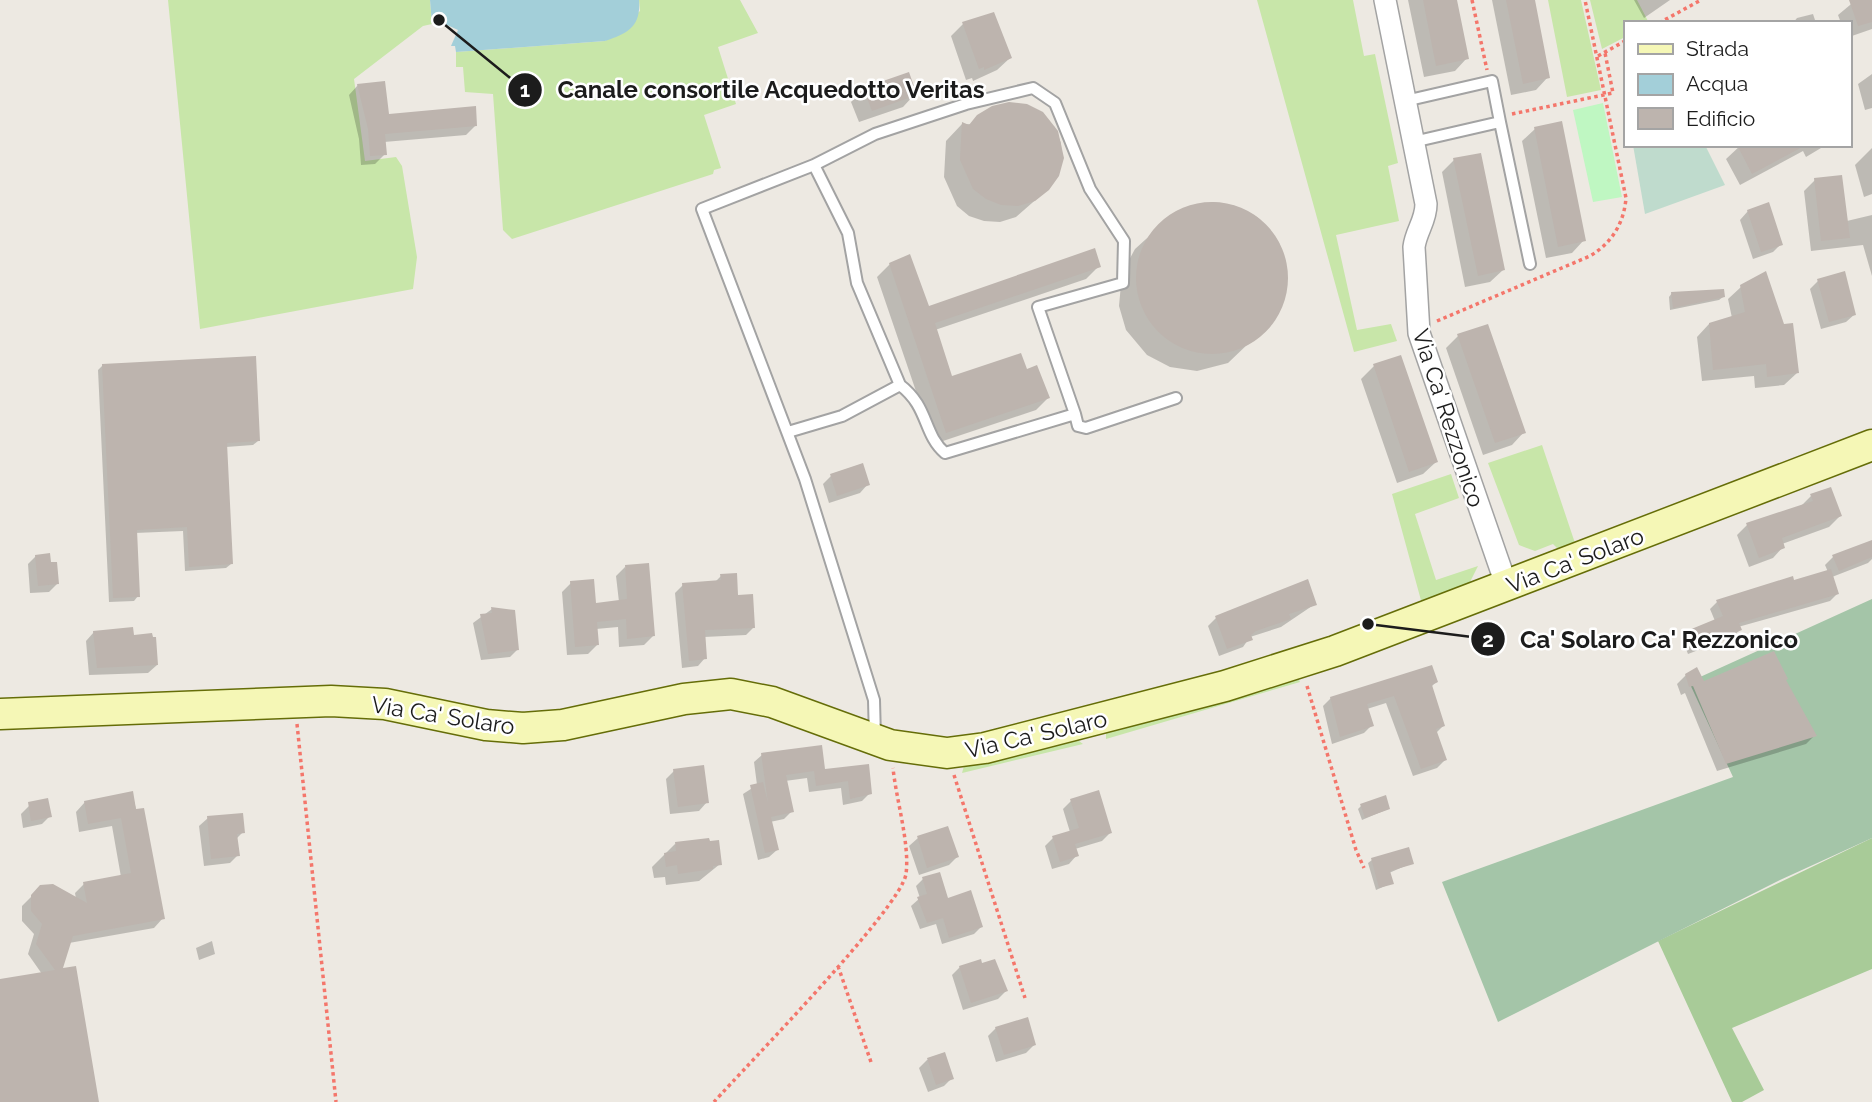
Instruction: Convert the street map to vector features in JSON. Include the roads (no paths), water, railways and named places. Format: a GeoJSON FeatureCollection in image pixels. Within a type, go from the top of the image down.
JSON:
{"type":"FeatureCollection","features":[{"type":"Feature","properties":{"kind":"street","name":"Via Ca' Rezzonico"},"geometry":{"type":"LineString","coordinates":[[1385,0],[1426,204],[1424,221],[1415,236],[1414,247],[1419,333],[1507,587]]}},
{"type":"Feature","properties":{"kind":"street","name":"Via Ca' Solaro"},"geometry":{"type":"LineString","coordinates":[[0,713],[294,701],[385,705],[486,725],[523,728],[563,725],[684,699],[730,694],[772,702],[882,743],[947,753],[985,748],[1087,724],[1300,663],[1507,587],[1872,445]]}},
{"type":"Feature","properties":{"kind":"lane"},"geometry":{"type":"LineString","coordinates":[[1405,101],[1492,81],[1530,264]]}},
{"type":"Feature","properties":{"kind":"lane"},"geometry":{"type":"LineString","coordinates":[[882,743],[874,700],[810,492],[702,209],[814,165],[875,134],[966,104],[1033,88],[1055,103],[1090,189],[1124,241],[1123,282],[1038,307],[1078,426],[1086,428],[1176,398]]}},
{"type":"Feature","properties":{"kind":"lane"},"geometry":{"type":"LineString","coordinates":[[1413,142],[1500,122]]}},
{"type":"Feature","properties":{"kind":"lane"},"geometry":{"type":"LineString","coordinates":[[814,165],[848,233],[857,283],[900,385],[916,398],[938,447],[946,453],[1075,414]]}},
{"type":"Feature","properties":{"kind":"lane"},"geometry":{"type":"LineString","coordinates":[[788,432],[842,416],[900,385]]}},
{"type":"Feature","properties":{"kind":"water"},"geometry":{"type":"Polygon","coordinates":[[[430,0],[639,0],[639,9],[638,17],[631,28],[605,41],[456,52],[455,46],[451,46],[458,30],[445,24],[432,24],[430,0]]]}},
{"type":"Feature","properties":{"kind":"place","name":"Canale consortile Acquedotto Veritas"},"geometry":{"type":"Point","coordinates":[439,20]}},
{"type":"Feature","properties":{"kind":"place","name":"Ca' Solaro Ca' Rezzonico"},"geometry":{"type":"Point","coordinates":[1368,624]}}]}
